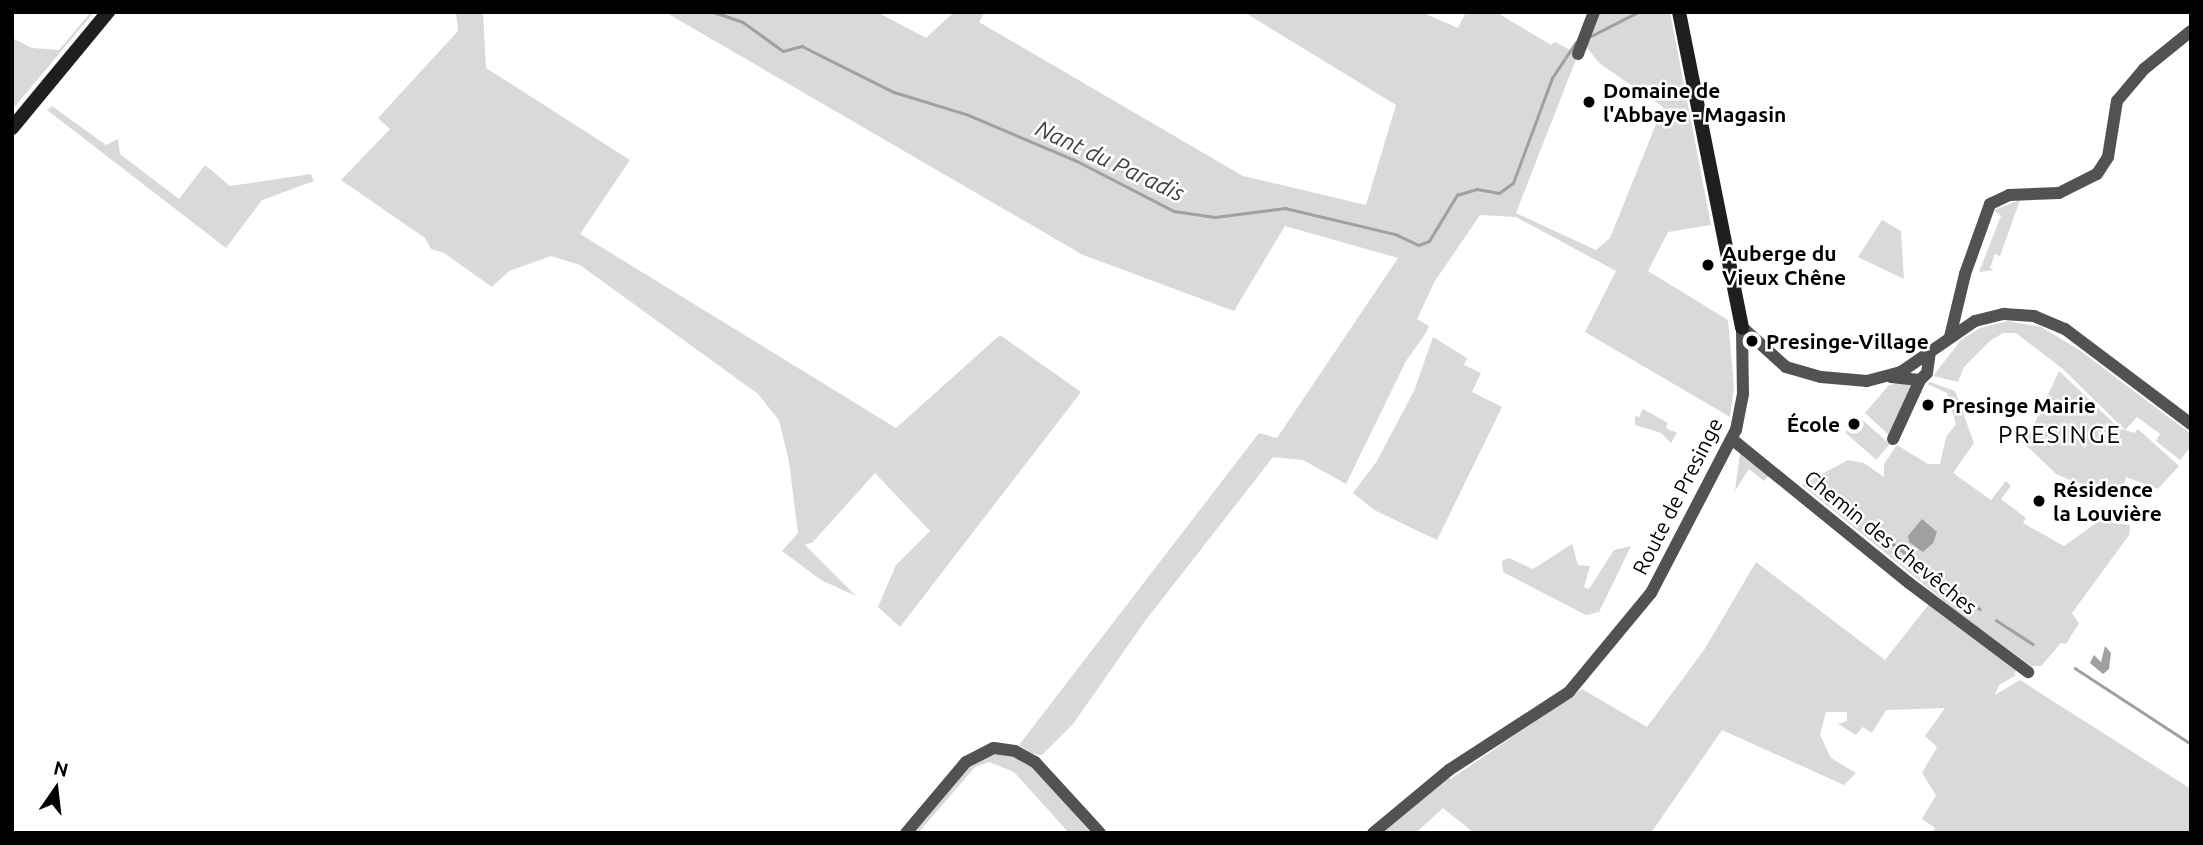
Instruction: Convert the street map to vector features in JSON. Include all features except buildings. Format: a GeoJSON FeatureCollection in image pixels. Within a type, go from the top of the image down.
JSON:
{"type":"FeatureCollection","features":[{"type":"Feature","properties":{"kind":"street"},"geometry":{"type":"LineString","coordinates":[[12,128],[108,12]]}},
{"type":"Feature","properties":{"kind":"street"},"geometry":{"type":"LineString","coordinates":[[1581,45],[1594,12]]}},
{"type":"Feature","properties":{"kind":"street","name":"Route de Presinge"},"geometry":{"type":"LineString","coordinates":[[1373,833],[1449,770],[1555,704],[1592,667],[1651,593],[1732,440],[1743,394],[1742,328],[1679,12]]}},
{"type":"Feature","properties":{"kind":"street"},"geometry":{"type":"LineString","coordinates":[[1950,337],[1968,263],[1990,204],[2009,195],[2059,193],[2097,174],[2108,157],[2117,100],[2144,69],[2191,32]]}},
{"type":"Feature","properties":{"kind":"street"},"geometry":{"type":"LineString","coordinates":[[1891,377],[1950,337],[1995,315],[2044,319],[2086,344],[2191,424]]}},
{"type":"Feature","properties":{"kind":"street"},"geometry":{"type":"LineString","coordinates":[[1742,328],[1752,341],[1777,362],[1798,371],[1849,380],[1891,377],[1920,380]]}},
{"type":"Feature","properties":{"kind":"street"},"geometry":{"type":"LineString","coordinates":[[1892,439],[1928,368],[1930,352]]}},
{"type":"Feature","properties":{"kind":"street","name":"Chemin des Chevêches"},"geometry":{"type":"LineString","coordinates":[[1732,440],[1909,583],[2028,672]]}},
{"type":"Feature","properties":{"kind":"street"},"geometry":{"type":"LineString","coordinates":[[906,833],[966,762],[994,748],[1015,751],[1034,762],[1100,833]]}},
{"type":"Feature","properties":{"kind":"shaded area"},"geometry":{"type":"Polygon","coordinates":[[[91,12],[94,12],[12,110],[12,38],[32,48],[59,50],[91,12]]]}},
{"type":"Feature","properties":{"kind":"shaded area"},"geometry":{"type":"Polygon","coordinates":[[[456,12],[483,12],[486,68],[630,160],[580,234],[896,428],[1000,335],[1081,392],[900,627],[878,607],[896,565],[930,531],[875,473],[813,542],[805,545],[856,596],[821,580],[782,551],[798,533],[789,462],[779,420],[758,394],[580,265],[551,256],[509,271],[492,287],[444,253],[431,249],[425,238],[341,180],[390,129],[378,118],[458,31],[456,12]]]}},
{"type":"Feature","properties":{"kind":"shaded area"},"geometry":{"type":"Polygon","coordinates":[[[665,12],[877,12],[926,38],[954,12],[985,12],[979,22],[1243,176],[1366,205],[1396,105],[1244,12],[1421,12],[1458,28],[1466,12],[1496,12],[1551,45],[1555,42],[1578,54],[1516,213],[1596,250],[1610,238],[1663,107],[1599,63],[1585,45],[1599,12],[1670,12],[1711,225],[1668,232],[1648,271],[1728,320],[1734,387],[1730,417],[1585,332],[1616,271],[1516,217],[1480,215],[1435,281],[1417,319],[1429,326],[1426,333],[1406,361],[1346,484],[1303,460],[1273,457],[1145,621],[1073,724],[1042,755],[1033,754],[1019,745],[1259,433],[1277,438],[1398,258],[1285,226],[1234,311],[1083,255],[665,12]]]}},
{"type":"Feature","properties":{"kind":"shaded area"},"geometry":{"type":"Polygon","coordinates":[[[52,106],[106,145],[118,139],[120,154],[179,199],[205,165],[230,186],[311,174],[314,181],[262,200],[226,248],[47,110],[52,106]]]}},
{"type":"Feature","properties":{"kind":"shaded area"},"geometry":{"type":"Polygon","coordinates":[[[2020,200],[2000,256],[1995,254],[1990,268],[1994,270],[1979,272],[2001,216],[1994,210],[2020,200]]]}},
{"type":"Feature","properties":{"kind":"shaded area"},"geometry":{"type":"Polygon","coordinates":[[[1882,220],[1901,231],[1904,279],[1858,257],[1882,220]]]}},
{"type":"Feature","properties":{"kind":"shaded area"},"geometry":{"type":"Polygon","coordinates":[[[2008,321],[2041,327],[2078,349],[2191,434],[2191,446],[2180,460],[2156,441],[2160,434],[2137,417],[2125,430],[2064,370],[2016,333],[2003,333],[1990,341],[1964,367],[1958,382],[1933,376],[1961,340],[1980,328],[2008,321]]]}},
{"type":"Feature","properties":{"kind":"shaded area"},"geometry":{"type":"Polygon","coordinates":[[[1433,337],[1467,358],[1464,365],[1481,373],[1472,392],[1502,407],[1437,540],[1374,510],[1353,493],[1377,461],[1414,391],[1433,337]]]}},
{"type":"Feature","properties":{"kind":"shaded area"},"geometry":{"type":"Polygon","coordinates":[[[2059,371],[2119,428],[2134,433],[2138,429],[2179,466],[2158,489],[2126,477],[2123,490],[2077,483],[2056,474],[2025,444],[2059,371]]]}},
{"type":"Feature","properties":{"kind":"shaded area"},"geometry":{"type":"Polygon","coordinates":[[[1904,382],[1913,386],[1890,436],[1865,413],[1889,385],[1904,382]]]}},
{"type":"Feature","properties":{"kind":"shaded area"},"geometry":{"type":"Polygon","coordinates":[[[1930,382],[1955,391],[1974,443],[1953,473],[1991,500],[2006,481],[2011,486],[2001,499],[2026,518],[2023,523],[2064,546],[2099,521],[2130,525],[2129,535],[2072,613],[2079,623],[2066,644],[2061,643],[2041,666],[2031,666],[1965,618],[1802,485],[1848,460],[1864,463],[1884,477],[1884,464],[1897,445],[1928,464],[1940,464],[1946,437],[1956,424],[1947,393],[1927,384],[1930,382]]]}},
{"type":"Feature","properties":{"kind":"shaded area"},"geometry":{"type":"Polygon","coordinates":[[[1643,409],[1668,423],[1666,428],[1677,433],[1671,443],[1661,433],[1635,425],[1635,416],[1639,417],[1643,409]]]}},
{"type":"Feature","properties":{"kind":"shaded area"},"geometry":{"type":"Polygon","coordinates":[[[1859,417],[1890,444],[1876,460],[1845,433],[1859,417]]]}},
{"type":"Feature","properties":{"kind":"shaded area"},"geometry":{"type":"Polygon","coordinates":[[[1740,453],[1769,475],[1764,481],[1749,469],[1735,491],[1740,453]]]}},
{"type":"Feature","properties":{"kind":"shaded area"},"geometry":{"type":"Polygon","coordinates":[[[1922,519],[1937,532],[1933,543],[1923,552],[1909,542],[1908,536],[1922,519]]]}},
{"type":"Feature","properties":{"kind":"shaded area"},"geometry":{"type":"Polygon","coordinates":[[[1572,544],[1578,565],[1590,566],[1584,587],[1589,589],[1614,550],[1631,546],[1599,612],[1586,615],[1503,572],[1502,561],[1509,558],[1533,569],[1572,544]]]}},
{"type":"Feature","properties":{"kind":"shaded area"},"geometry":{"type":"Polygon","coordinates":[[[1756,562],[1885,660],[1929,604],[2016,667],[2015,676],[1999,685],[1995,695],[2020,680],[2191,789],[2191,833],[1932,833],[1935,828],[1922,819],[1936,795],[1922,773],[1937,747],[1925,736],[1945,708],[1886,710],[1872,733],[1863,727],[1856,735],[1838,724],[1847,721],[1847,712],[1826,712],[1820,735],[1831,758],[1856,773],[1844,785],[1722,730],[1651,833],[1474,833],[1443,808],[1416,833],[1380,833],[1448,776],[1451,779],[1582,689],[1647,727],[1704,650],[1756,562]]]}},
{"type":"Feature","properties":{"kind":"shaded area"},"geometry":{"type":"Polygon","coordinates":[[[2105,646],[2111,653],[2109,669],[2103,674],[2090,663],[2094,655],[2101,662],[2105,646]]]}},
{"type":"Feature","properties":{"kind":"shaded area"},"geometry":{"type":"Polygon","coordinates":[[[989,754],[1012,755],[1031,765],[1091,833],[1069,833],[1014,772],[989,762],[975,767],[918,833],[912,833],[973,763],[989,754]]]}},
{"type":"Feature","properties":{"kind":"waterway","name":"Nant du Paradis"},"geometry":{"type":"LineString","coordinates":[[714,12],[743,22],[783,51],[802,46],[894,92],[966,114],[1077,161],[1174,211],[1215,217],[1285,208],[1395,234],[1419,245],[1429,241],[1457,195],[1477,189],[1499,193],[1513,183],[1552,78],[1576,42]]}},
{"type":"Feature","properties":{"kind":"waterway","name":"Nant du Paradis"},"geometry":{"type":"LineString","coordinates":[[1591,36],[1638,12]]}},
{"type":"Feature","properties":{"kind":"waterway"},"geometry":{"type":"LineString","coordinates":[[1880,534],[1980,609]]}},
{"type":"Feature","properties":{"kind":"waterway"},"geometry":{"type":"LineString","coordinates":[[1996,620],[2033,644]]}},
{"type":"Feature","properties":{"kind":"waterway"},"geometry":{"type":"LineString","coordinates":[[2075,668],[2191,744]]}},
{"type":"Feature","properties":{"kind":"place","name":"Domaine de l'Abbaye - Magasin"},"geometry":{"type":"Point","coordinates":[1589,102]}},
{"type":"Feature","properties":{"kind":"place","name":"Auberge du Vieux Chêne"},"geometry":{"type":"Point","coordinates":[1708,265]}},
{"type":"Feature","properties":{"kind":"place","name":"Presinge-Village"},"geometry":{"type":"Point","coordinates":[1752,341]}},
{"type":"Feature","properties":{"kind":"place","name":"Presinge Mairie"},"geometry":{"type":"Point","coordinates":[1928,405]}},
{"type":"Feature","properties":{"kind":"place","name":"École"},"geometry":{"type":"Point","coordinates":[1854,424]}},
{"type":"Feature","properties":{"kind":"place","name":"Résidence la Louvière"},"geometry":{"type":"Point","coordinates":[2039,501]}},
{"type":"Feature","properties":{"kind":"district","name":"PRESINGE"},"geometry":{"type":"Point","coordinates":[2060,435]}}]}
